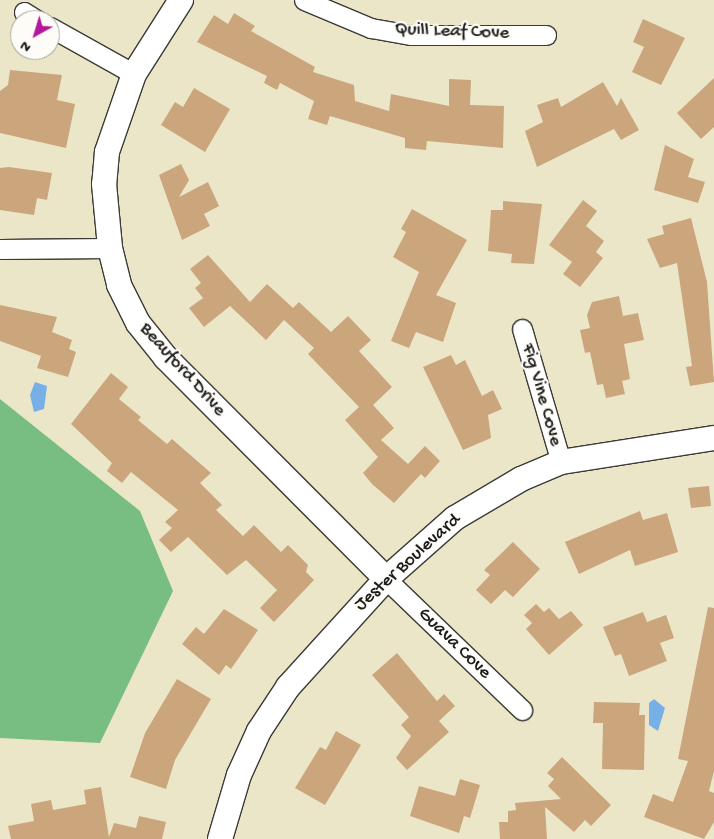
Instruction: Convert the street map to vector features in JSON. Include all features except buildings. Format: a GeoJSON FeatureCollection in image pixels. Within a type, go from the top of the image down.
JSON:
{"type":"FeatureCollection","features":[{"type":"Feature","properties":{"kind":"street","name":"Beauford Drive"},"geometry":{"type":"LineString","coordinates":[[181,0],[134,74],[107,152],[104,184],[110,248],[119,285],[138,323],[166,358],[386,579]]}},
{"type":"Feature","properties":{"kind":"street","name":"Quill Leaf Cove"},"geometry":{"type":"LineString","coordinates":[[304,0],[371,28],[411,35],[546,35]]}},
{"type":"Feature","properties":{"kind":"street"},"geometry":{"type":"LineString","coordinates":[[60,33],[134,74]]}},
{"type":"Feature","properties":{"kind":"street"},"geometry":{"type":"LineString","coordinates":[[0,249],[110,248]]}},
{"type":"Feature","properties":{"kind":"street","name":"Fig Vine Cove"},"geometry":{"type":"LineString","coordinates":[[522,329],[561,462]]}},
{"type":"Feature","properties":{"kind":"street","name":"Jester Boulevard"},"geometry":{"type":"LineString","coordinates":[[220,839],[239,775],[259,731],[319,648],[386,579],[455,518],[521,479],[561,462],[714,438]]}},
{"type":"Feature","properties":{"kind":"street","name":"Guava Cove"},"geometry":{"type":"LineString","coordinates":[[386,579],[522,710]]}},
{"type":"Feature","properties":{"kind":"green space"},"geometry":{"type":"Polygon","coordinates":[[[0,399],[140,511],[173,591],[100,743],[0,738],[0,399]]]}},
{"type":"Feature","properties":{"kind":"water"},"geometry":{"type":"Polygon","coordinates":[[[35,382],[47,386],[44,409],[34,412],[30,395],[35,382]]]}},
{"type":"Feature","properties":{"kind":"water"},"geometry":{"type":"Polygon","coordinates":[[[654,699],[665,708],[658,731],[649,725],[649,703],[654,699]]]}}]}
